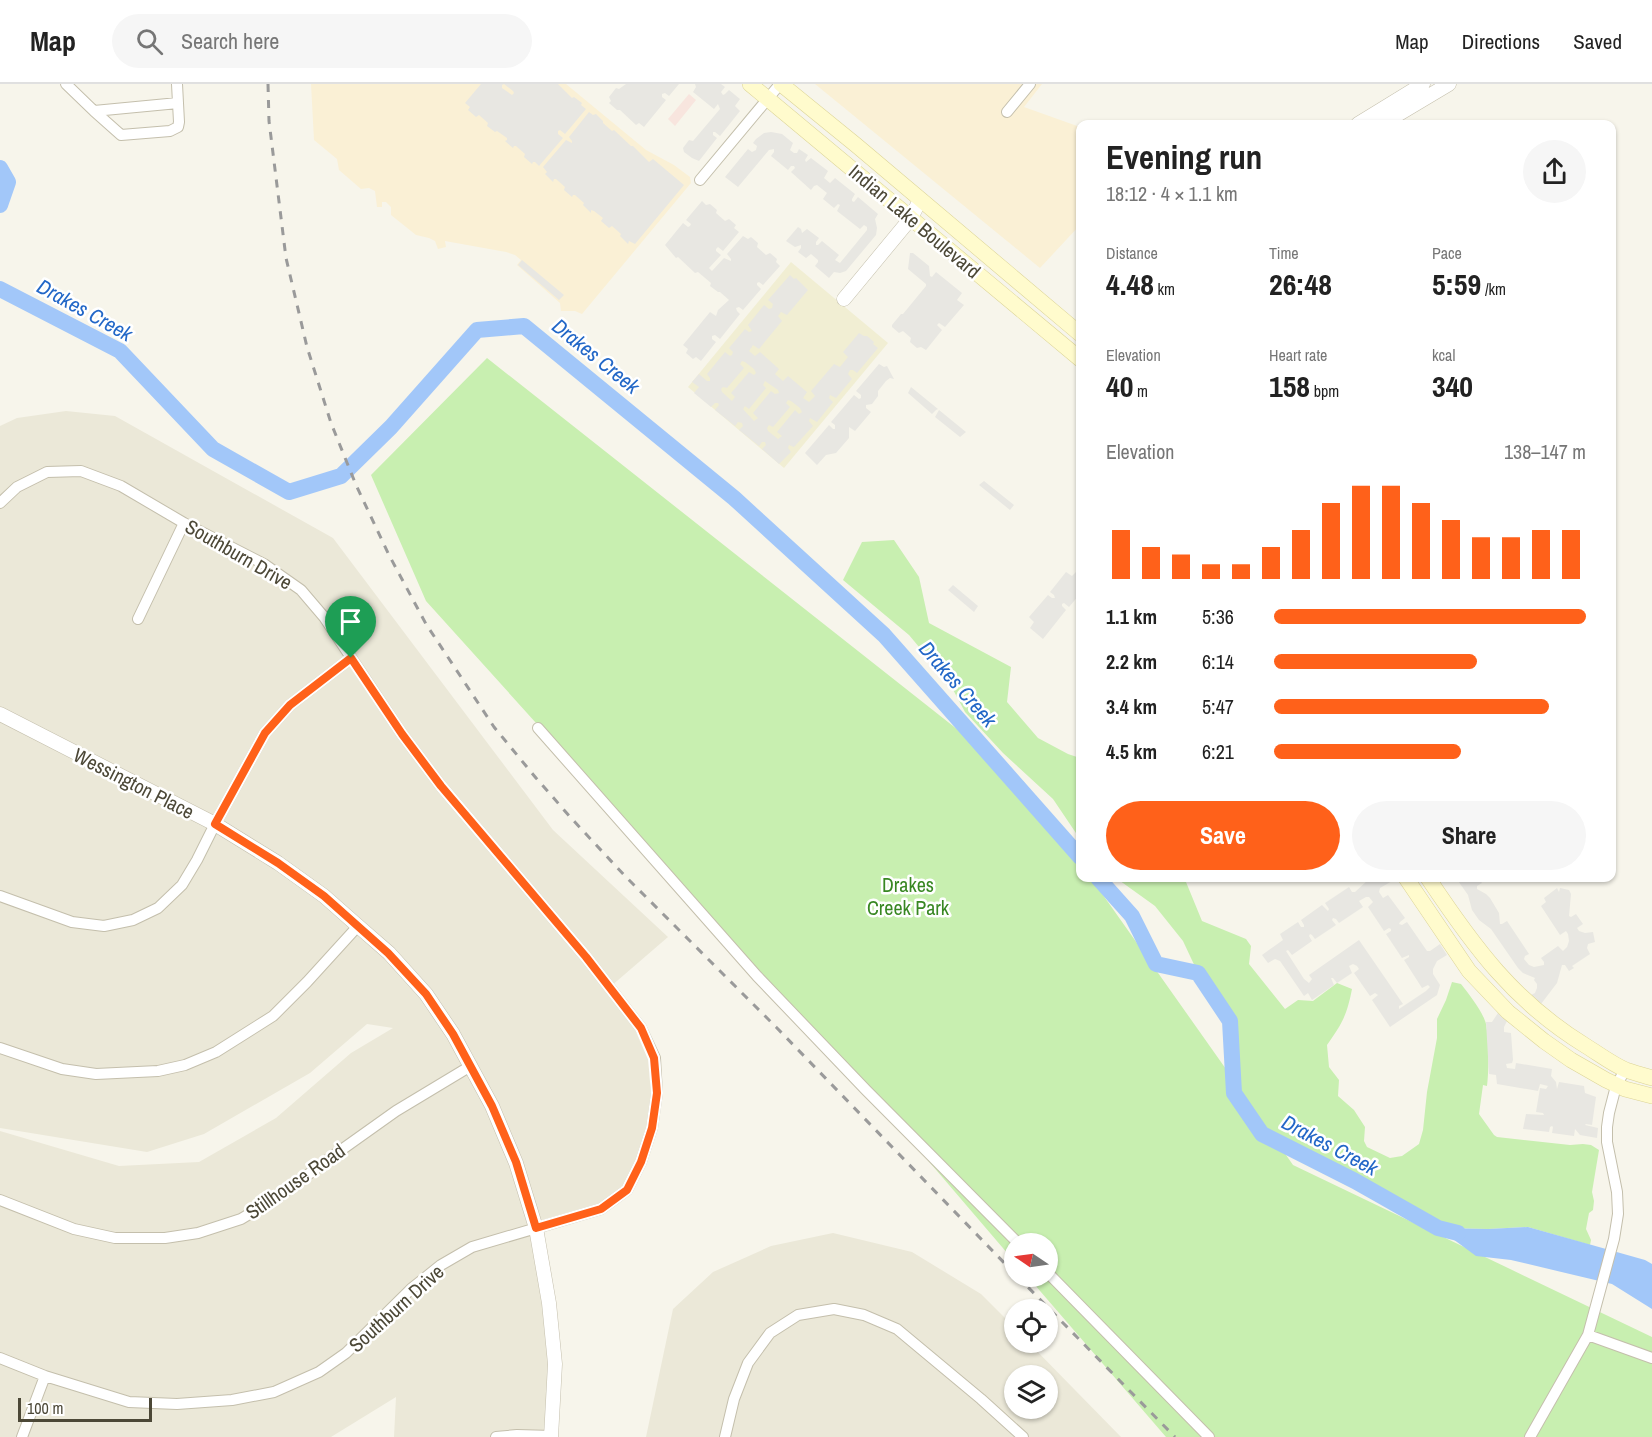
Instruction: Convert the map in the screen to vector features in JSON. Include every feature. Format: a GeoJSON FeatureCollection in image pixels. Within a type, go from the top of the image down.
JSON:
{"type":"FeatureCollection","features":[{"type":"Feature","properties":{"kind":"main road","name":"Indian Lake Boulevard"},"geometry":{"type":"LineString","coordinates":[[750,84],[1076,353]]}},
{"type":"Feature","properties":{"kind":"main road","name":"Indian Lake Boulevard"},"geometry":{"type":"LineString","coordinates":[[780,84],[1076,331]]}},
{"type":"Feature","properties":{"kind":"main road"},"geometry":{"type":"LineString","coordinates":[[1409,882],[1470,971],[1508,1012],[1571,1060],[1616,1086],[1652,1096]]}},
{"type":"Feature","properties":{"kind":"main road"},"geometry":{"type":"LineString","coordinates":[[1431,882],[1474,944],[1521,997],[1544,1017],[1625,1070],[1652,1078]]}},
{"type":"Feature","properties":{"kind":"street"},"geometry":{"type":"LineString","coordinates":[[66,84],[121,135],[170,130],[178,127],[177,84]]}},
{"type":"Feature","properties":{"kind":"street"},"geometry":{"type":"LineString","coordinates":[[700,180],[780,84]]}},
{"type":"Feature","properties":{"kind":"street"},"geometry":{"type":"LineString","coordinates":[[1007,112],[1030,84]]}},
{"type":"Feature","properties":{"kind":"street"},"geometry":{"type":"LineString","coordinates":[[1366,120],[1426,88],[1449,84]]}},
{"type":"Feature","properties":{"kind":"street"},"geometry":{"type":"LineString","coordinates":[[1387,120],[1426,88]]}},
{"type":"Feature","properties":{"kind":"street"},"geometry":{"type":"LineString","coordinates":[[94,111],[178,103]]}},
{"type":"Feature","properties":{"kind":"street"},"geometry":{"type":"LineString","coordinates":[[844,299],[911,218],[920,200]]}},
{"type":"Feature","properties":{"kind":"street","name":"Southburn Drive"},"geometry":{"type":"LineString","coordinates":[[0,503],[17,487],[47,472],[81,471],[121,486],[184,523],[264,564],[301,590],[324,616],[402,734],[441,786],[586,957],[641,1028],[654,1058],[657,1093],[652,1128],[641,1162],[627,1190],[601,1209],[472,1247],[441,1265],[411,1289],[346,1353],[319,1372],[274,1392],[232,1400],[177,1404],[129,1402],[45,1376],[0,1358]]}},
{"type":"Feature","properties":{"kind":"street"},"geometry":{"type":"LineString","coordinates":[[138,619],[184,523]]}},
{"type":"Feature","properties":{"kind":"street"},"geometry":{"type":"LineString","coordinates":[[0,896],[72,922],[104,926],[133,920],[158,908],[182,885],[265,733],[290,705],[351,658]]}},
{"type":"Feature","properties":{"kind":"street","name":"Wessington Place"},"geometry":{"type":"LineString","coordinates":[[0,714],[215,824],[259,851],[315,889],[388,953],[426,994],[453,1034],[492,1106],[516,1162],[536,1228],[549,1303],[555,1364],[552,1436]]}},
{"type":"Feature","properties":{"kind":"street"},"geometry":{"type":"LineString","coordinates":[[538,728],[756,976],[1007,1233]]}},
{"type":"Feature","properties":{"kind":"street"},"geometry":{"type":"LineString","coordinates":[[0,1048],[62,1069],[96,1074],[158,1071],[185,1065],[216,1052],[273,1016],[358,926]]}},
{"type":"Feature","properties":{"kind":"street","name":"Stillhouse Road"},"geometry":{"type":"LineString","coordinates":[[0,1200],[75,1228],[115,1238],[165,1238],[198,1233],[241,1219],[281,1195],[396,1111],[470,1067]]}},
{"type":"Feature","properties":{"kind":"street"},"geometry":{"type":"LineString","coordinates":[[1530,1437],[1588,1335],[1614,1239],[1618,1214],[1617,1192],[1607,1134],[1609,1113],[1616,1086],[1625,1070]]}},
{"type":"Feature","properties":{"kind":"street"},"geometry":{"type":"LineString","coordinates":[[1058,1283],[1209,1437]]}},
{"type":"Feature","properties":{"kind":"street"},"geometry":{"type":"LineString","coordinates":[[725,1437],[734,1399],[748,1363],[770,1333],[798,1315],[834,1309],[864,1315],[897,1329],[1023,1437]]}},
{"type":"Feature","properties":{"kind":"street"},"geometry":{"type":"LineString","coordinates":[[1588,1335],[1652,1358]]}},
{"type":"Feature","properties":{"kind":"street"},"geometry":{"type":"LineString","coordinates":[[22,1437],[45,1376]]}},
{"type":"Feature","properties":{"kind":"street"},"geometry":{"type":"LineString","coordinates":[[496,1437],[552,1436]]}},
{"type":"Feature","properties":{"kind":"shaded area"},"geometry":{"type":"Polygon","coordinates":[[[311,84],[566,84],[646,150],[674,165],[690,177],[691,183],[582,314],[575,311],[561,311],[560,303],[517,265],[521,260],[515,255],[445,241],[446,247],[438,249],[435,241],[416,235],[391,215],[391,207],[386,202],[382,202],[382,207],[377,207],[375,191],[369,188],[361,189],[339,170],[337,159],[314,140],[311,84]]]}},
{"type":"Feature","properties":{"kind":"shaded area"},"geometry":{"type":"Polygon","coordinates":[[[481,84],[504,84],[558,84],[572,98],[582,103],[581,105],[586,109],[565,134],[558,131],[563,138],[539,166],[535,162],[532,164],[516,146],[513,148],[505,141],[507,138],[487,126],[488,123],[479,115],[476,117],[468,110],[470,107],[465,103],[481,84]],[[504,84],[502,88],[512,95],[513,91],[504,84]]]}},
{"type":"Feature","properties":{"kind":"shaded area"},"geometry":{"type":"Polygon","coordinates":[[[626,84],[679,84],[669,96],[662,94],[666,100],[644,127],[639,123],[636,125],[609,103],[611,101],[609,97],[616,88],[619,89],[626,84]]]}},
{"type":"Feature","properties":{"kind":"shaded area"},"geometry":{"type":"Polygon","coordinates":[[[695,84],[721,84],[725,87],[721,92],[723,95],[729,90],[740,99],[735,106],[740,111],[720,136],[713,132],[717,138],[699,161],[684,152],[683,148],[689,140],[693,141],[720,109],[718,104],[714,109],[693,92],[695,84]]]}},
{"type":"Feature","properties":{"kind":"shaded area"},"geometry":{"type":"Polygon","coordinates":[[[815,84],[1042,84],[1024,107],[1076,126],[1076,229],[1040,268],[815,84]]]}},
{"type":"Feature","properties":{"kind":"shaded area"},"geometry":{"type":"Polygon","coordinates":[[[689,94],[696,100],[675,126],[668,119],[689,94]]]}},
{"type":"Feature","properties":{"kind":"shaded area"},"geometry":{"type":"Polygon","coordinates":[[[589,112],[596,114],[603,123],[633,146],[649,162],[653,159],[684,185],[635,244],[629,241],[628,244],[612,226],[609,228],[601,221],[603,218],[591,210],[591,213],[575,195],[572,197],[556,179],[553,182],[545,174],[547,172],[543,167],[566,140],[572,143],[569,137],[589,112]]]}},
{"type":"Feature","properties":{"kind":"shaded area"},"geometry":{"type":"Polygon","coordinates":[[[764,133],[782,134],[793,143],[790,150],[794,153],[797,153],[799,149],[808,155],[806,162],[811,158],[828,171],[824,178],[830,183],[835,178],[855,194],[852,201],[854,202],[858,197],[878,214],[875,219],[876,235],[846,271],[834,272],[829,278],[815,266],[818,260],[811,254],[806,258],[798,252],[801,245],[795,247],[786,241],[798,227],[802,233],[807,229],[819,238],[816,245],[822,241],[839,255],[835,260],[840,263],[867,230],[867,227],[864,225],[860,229],[837,211],[840,205],[834,208],[823,199],[827,193],[817,185],[811,190],[791,172],[794,166],[788,170],[771,156],[774,149],[769,150],[738,187],[725,177],[748,149],[752,152],[756,150],[757,146],[753,143],[756,139],[764,133]]]}},
{"type":"Feature","properties":{"kind":"shaded area"},"geometry":{"type":"Polygon","coordinates":[[[702,201],[717,210],[716,213],[725,221],[729,219],[736,225],[734,228],[739,232],[723,251],[718,247],[716,249],[721,255],[709,268],[712,271],[724,258],[731,261],[727,254],[743,236],[748,239],[751,237],[766,255],[770,253],[777,259],[776,262],[780,266],[763,285],[757,283],[761,289],[743,310],[736,308],[740,314],[720,339],[715,335],[712,336],[716,342],[701,361],[696,357],[693,359],[686,353],[688,349],[683,345],[710,312],[716,316],[718,310],[729,300],[710,286],[711,283],[698,272],[695,273],[678,257],[676,258],[665,245],[683,223],[690,226],[691,224],[686,220],[702,201]]]}},
{"type":"Feature","properties":{"kind":"shaded area"},"geometry":{"type":"Polygon","coordinates":[[[910,253],[929,266],[930,276],[932,277],[936,272],[962,293],[957,300],[964,305],[945,327],[939,323],[937,325],[942,330],[926,350],[921,347],[917,348],[903,331],[899,333],[892,327],[926,286],[908,269],[910,253]]]}},
{"type":"Feature","properties":{"kind":"shaded area"},"geometry":{"type":"Polygon","coordinates":[[[522,260],[564,295],[559,300],[518,265],[522,260]]]}},
{"type":"Feature","properties":{"kind":"shaded area"},"geometry":{"type":"Polygon","coordinates":[[[791,262],[888,343],[784,468],[688,387],[791,262]]]}},
{"type":"Feature","properties":{"kind":"shaded area"},"geometry":{"type":"Polygon","coordinates":[[[790,275],[808,290],[787,315],[781,312],[778,316],[782,321],[759,349],[753,345],[749,351],[755,356],[760,352],[779,369],[775,374],[783,381],[788,376],[807,392],[803,398],[809,402],[815,396],[811,391],[834,364],[840,367],[848,357],[843,352],[859,333],[867,336],[878,348],[857,373],[850,370],[848,374],[852,379],[836,398],[830,395],[829,398],[833,402],[817,422],[810,418],[809,421],[813,426],[794,447],[789,445],[791,452],[779,464],[762,449],[766,445],[765,442],[759,446],[739,430],[743,426],[742,423],[738,422],[735,426],[715,410],[718,403],[711,407],[694,393],[699,387],[692,382],[699,374],[710,381],[707,374],[725,352],[732,355],[733,352],[729,348],[745,329],[752,331],[748,325],[764,305],[769,309],[772,308],[773,304],[768,300],[790,275]],[[742,361],[740,364],[744,368],[727,388],[721,389],[732,401],[735,397],[731,393],[749,372],[754,375],[756,373],[742,361]],[[765,381],[763,385],[766,388],[749,409],[745,406],[743,409],[754,421],[758,418],[753,413],[771,391],[775,394],[779,393],[765,381]],[[788,400],[786,403],[790,407],[773,427],[769,425],[767,428],[778,439],[782,436],[777,432],[795,410],[799,414],[802,412],[791,401],[788,400]]]}},
{"type":"Feature","properties":{"kind":"shaded area"},"geometry":{"type":"Polygon","coordinates":[[[879,364],[887,366],[894,379],[890,378],[886,381],[872,404],[866,405],[871,412],[855,431],[849,427],[849,438],[836,453],[826,455],[817,465],[805,453],[829,425],[835,429],[835,425],[831,422],[854,395],[861,398],[856,391],[879,364]]]}},
{"type":"Feature","properties":{"kind":"shaded area"},"geometry":{"type":"Polygon","coordinates":[[[911,387],[938,409],[932,414],[908,393],[911,387]]]}},
{"type":"Feature","properties":{"kind":"shaded area"},"geometry":{"type":"Polygon","coordinates":[[[939,410],[966,432],[960,437],[935,417],[939,410]]]}},
{"type":"Feature","properties":{"kind":"shaded area"},"geometry":{"type":"Polygon","coordinates":[[[66,411],[115,416],[333,538],[553,830],[668,937],[610,987],[655,1058],[652,1128],[627,1190],[601,1209],[536,1228],[549,1303],[551,1437],[394,1437],[396,1397],[331,1437],[0,1437],[0,1131],[119,1166],[199,1162],[276,1118],[351,1053],[393,1028],[367,1024],[310,1073],[204,1134],[147,1152],[0,1128],[0,426],[17,418],[66,411]]]}},
{"type":"Feature","properties":{"kind":"shaded area"},"geometry":{"type":"Polygon","coordinates":[[[984,481],[1014,505],[1010,510],[979,485],[984,481]]]}},
{"type":"Feature","properties":{"kind":"shaded area"},"geometry":{"type":"Polygon","coordinates":[[[1066,572],[1072,576],[1076,572],[1076,599],[1069,607],[1062,604],[1066,610],[1043,639],[1030,628],[1034,622],[1029,617],[1048,595],[1055,598],[1050,592],[1066,572]]]}},
{"type":"Feature","properties":{"kind":"shaded area"},"geometry":{"type":"Polygon","coordinates":[[[953,585],[978,606],[974,612],[948,590],[953,585]]]}},
{"type":"Feature","properties":{"kind":"shaded area"},"geometry":{"type":"Polygon","coordinates":[[[1366,882],[1390,882],[1380,888],[1379,892],[1383,898],[1388,895],[1405,918],[1399,924],[1407,922],[1427,951],[1440,944],[1447,955],[1437,961],[1433,969],[1433,974],[1440,985],[1437,995],[1390,1027],[1372,1000],[1378,995],[1375,993],[1370,996],[1354,973],[1359,969],[1357,966],[1353,964],[1349,966],[1352,973],[1337,983],[1331,978],[1334,985],[1312,1000],[1308,993],[1304,996],[1280,961],[1275,959],[1268,963],[1262,955],[1283,940],[1280,934],[1298,922],[1301,927],[1304,927],[1301,920],[1322,905],[1328,911],[1325,903],[1349,887],[1352,892],[1366,882]],[[1366,897],[1359,901],[1363,907],[1339,923],[1333,918],[1336,925],[1315,939],[1310,934],[1312,941],[1292,955],[1288,950],[1286,951],[1309,983],[1312,979],[1309,975],[1359,940],[1403,1004],[1399,1006],[1399,1009],[1430,987],[1428,985],[1422,988],[1404,960],[1409,955],[1402,958],[1386,934],[1391,929],[1384,931],[1368,907],[1373,902],[1366,897]]]}},
{"type":"Feature","properties":{"kind":"shaded area"},"geometry":{"type":"Polygon","coordinates":[[[1459,882],[1481,882],[1477,889],[1490,898],[1499,913],[1500,924],[1507,921],[1529,954],[1524,959],[1534,967],[1544,965],[1541,958],[1558,946],[1563,951],[1567,947],[1568,934],[1566,931],[1560,935],[1541,906],[1546,902],[1544,898],[1557,888],[1559,892],[1560,888],[1569,890],[1571,894],[1569,916],[1576,914],[1583,924],[1577,928],[1579,931],[1593,932],[1595,942],[1588,944],[1587,948],[1590,954],[1572,966],[1574,968],[1569,971],[1565,965],[1562,965],[1557,983],[1541,1004],[1531,995],[1537,988],[1535,978],[1518,968],[1491,929],[1479,920],[1472,910],[1468,895],[1459,882]]]}},
{"type":"Feature","properties":{"kind":"shaded area"},"geometry":{"type":"Polygon","coordinates":[[[1498,1013],[1507,1021],[1504,1032],[1511,1033],[1513,1060],[1512,1063],[1506,1064],[1507,1068],[1515,1069],[1516,1063],[1552,1069],[1551,1076],[1556,1082],[1557,1089],[1559,1082],[1584,1086],[1585,1093],[1596,1097],[1592,1125],[1585,1125],[1598,1128],[1597,1138],[1580,1135],[1575,1129],[1574,1136],[1552,1133],[1552,1126],[1549,1132],[1523,1129],[1526,1114],[1544,1115],[1536,1112],[1540,1088],[1546,1089],[1548,1086],[1540,1084],[1538,1091],[1497,1084],[1496,1075],[1489,1074],[1486,1022],[1492,1022],[1498,1013]]]}},
{"type":"Feature","properties":{"kind":"shaded area"},"geometry":{"type":"Polygon","coordinates":[[[833,1233],[912,1252],[981,1294],[1004,1317],[1004,1353],[1039,1353],[1051,1365],[1004,1365],[1004,1419],[1058,1419],[1058,1373],[1121,1437],[646,1437],[673,1309],[713,1272],[771,1246],[833,1233]]]}},
{"type":"Feature","properties":{"kind":"green space","name":"Drakes Creek Park"},"geometry":{"type":"Polygon","coordinates":[[[487,358],[1024,782],[1076,856],[1076,882],[1094,882],[1233,1079],[1230,1021],[1198,973],[1183,941],[1155,906],[1122,882],[1186,882],[1202,921],[1246,939],[1251,946],[1249,964],[1285,1009],[1298,1000],[1313,1001],[1337,983],[1352,989],[1343,1019],[1327,1045],[1329,1067],[1339,1080],[1338,1096],[1354,1110],[1365,1127],[1364,1141],[1367,1147],[1390,1158],[1402,1156],[1419,1144],[1437,1038],[1437,1019],[1452,982],[1461,984],[1479,1009],[1486,1024],[1488,1080],[1487,1086],[1483,1085],[1479,1114],[1494,1135],[1570,1145],[1591,1145],[1599,1150],[1592,1192],[1593,1210],[1589,1213],[1586,1229],[1591,1240],[1590,1245],[1528,1227],[1438,1228],[1355,1181],[1277,1142],[1293,1165],[1652,1337],[1652,1437],[1166,1437],[1058,1312],[1058,1299],[1047,1299],[1037,1287],[1058,1287],[1058,1233],[1004,1233],[1004,1249],[878,1102],[426,601],[371,475],[487,358]]]}},
{"type":"Feature","properties":{"kind":"green space"},"geometry":{"type":"Polygon","coordinates":[[[894,540],[919,577],[929,623],[1011,667],[1007,702],[1038,738],[1076,757],[1076,833],[1053,799],[1003,753],[965,712],[950,684],[909,635],[843,580],[862,542],[894,540]]]}},
{"type":"Feature","properties":{"kind":"water"},"geometry":{"type":"Polygon","coordinates":[[[1528,1227],[1645,1260],[1652,1264],[1652,1309],[1612,1284],[1511,1260],[1476,1256],[1438,1228],[1528,1227]]]}},
{"type":"Feature","properties":{"kind":"waterway","name":"Drakes Creek"},"geometry":{"type":"LineString","coordinates":[[0,168],[8,182],[0,205]]}},
{"type":"Feature","properties":{"kind":"waterway","name":"Drakes Creek"},"geometry":{"type":"LineString","coordinates":[[0,289],[120,351],[213,449],[289,492],[341,476],[391,427],[477,330],[524,326],[734,498],[884,635],[1076,852]]}},
{"type":"Feature","properties":{"kind":"waterway","name":"Drakes Creek"},"geometry":{"type":"LineString","coordinates":[[1102,882],[1132,916],[1156,964],[1198,973],[1230,1021],[1234,1093],[1262,1134],[1355,1181],[1438,1228],[1458,1233]]}},
{"type":"Feature","properties":{"kind":"railway"},"geometry":{"type":"LineString","coordinates":[[268,84],[269,121],[286,258],[307,347],[331,423],[356,485],[389,555],[426,624],[494,727],[572,819],[1004,1263]]}},
{"type":"Feature","properties":{"kind":"railway"},"geometry":{"type":"LineString","coordinates":[[1028,1287],[1175,1437]]}},
{"type":"Feature","properties":{"kind":"route"},"geometry":{"type":"LineString","coordinates":[[351,658],[402,734],[441,786],[586,957],[641,1028],[654,1058],[657,1093],[652,1128],[641,1162],[627,1190],[601,1209],[536,1228],[516,1162],[492,1106],[453,1034],[426,994],[388,953],[324,896],[278,863],[215,824],[265,733],[290,705],[351,658]]}}]}
